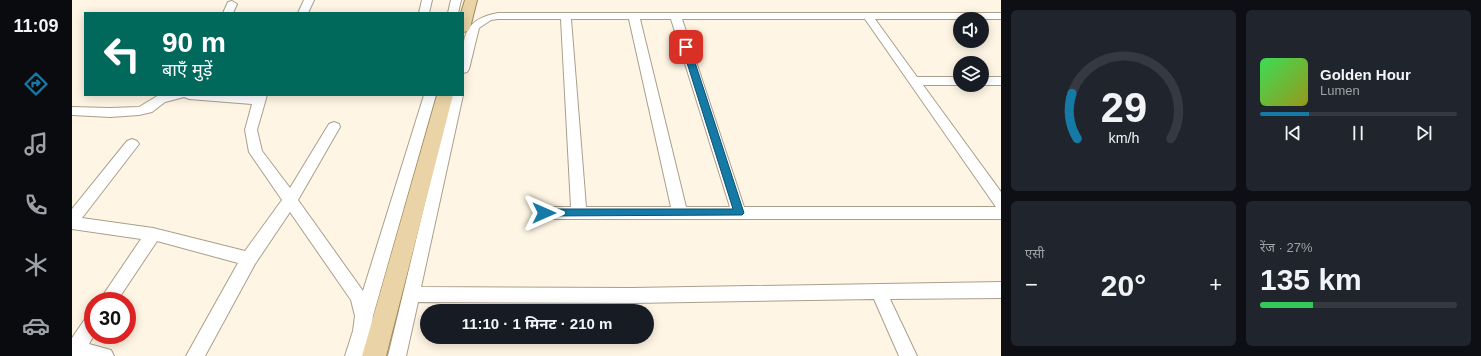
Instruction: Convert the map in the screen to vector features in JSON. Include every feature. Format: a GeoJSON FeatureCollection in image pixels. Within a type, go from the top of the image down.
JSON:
{"type":"FeatureCollection","features":[{"type":"Feature","properties":{"kind":"main road"},"geometry":{"type":"LineString","coordinates":[[464,24],[471,0]]}},
{"type":"Feature","properties":{"kind":"main road"},"geometry":{"type":"LineString","coordinates":[[374,356],[445,96]]}},
{"type":"Feature","properties":{"kind":"street"},"geometry":{"type":"LineString","coordinates":[[303,12],[309,0]]}},
{"type":"Feature","properties":{"kind":"street"},"geometry":{"type":"LineString","coordinates":[[424,12],[427,0]]}},
{"type":"Feature","properties":{"kind":"street"},"geometry":{"type":"LineString","coordinates":[[453,12],[456,0]]}},
{"type":"Feature","properties":{"kind":"street"},"geometry":{"type":"LineString","coordinates":[[464,65],[474,27],[488,18],[498,16],[869,18],[1001,16]]}},
{"type":"Feature","properties":{"kind":"street"},"geometry":{"type":"LineString","coordinates":[[566,16],[579,213]]}},
{"type":"Feature","properties":{"kind":"street"},"geometry":{"type":"LineString","coordinates":[[634,17],[680,213]]}},
{"type":"Feature","properties":{"kind":"street"},"geometry":{"type":"LineString","coordinates":[[676,17],[739,213]]}},
{"type":"Feature","properties":{"kind":"street"},"geometry":{"type":"LineString","coordinates":[[869,18],[1001,203]]}},
{"type":"Feature","properties":{"kind":"street"},"geometry":{"type":"LineString","coordinates":[[915,81],[953,81]]}},
{"type":"Feature","properties":{"kind":"street"},"geometry":{"type":"LineString","coordinates":[[989,81],[1001,81]]}},
{"type":"Feature","properties":{"kind":"street"},"geometry":{"type":"LineString","coordinates":[[72,111],[139,111],[147,109],[157,100],[168,96]]}},
{"type":"Feature","properties":{"kind":"street"},"geometry":{"type":"LineString","coordinates":[[213,96],[260,98],[251,130],[256,152],[358,297],[364,316]]}},
{"type":"Feature","properties":{"kind":"street"},"geometry":{"type":"LineString","coordinates":[[354,356],[362,331],[364,316],[430,96]]}},
{"type":"Feature","properties":{"kind":"street"},"geometry":{"type":"LineString","coordinates":[[397,356],[456,96]]}},
{"type":"Feature","properties":{"kind":"street"},"geometry":{"type":"LineString","coordinates":[[195,356],[249,259],[290,200],[334,127]]}},
{"type":"Feature","properties":{"kind":"street"},"geometry":{"type":"LineString","coordinates":[[72,220],[132,144]]}},
{"type":"Feature","properties":{"kind":"street"},"geometry":{"type":"LineString","coordinates":[[544,213],[1001,213]]}},
{"type":"Feature","properties":{"kind":"street"},"geometry":{"type":"LineString","coordinates":[[72,223],[153,234],[249,259]]}},
{"type":"Feature","properties":{"kind":"street"},"geometry":{"type":"LineString","coordinates":[[113,292],[153,234]]}},
{"type":"Feature","properties":{"kind":"street"},"geometry":{"type":"LineString","coordinates":[[411,294],[503,297],[768,295],[878,291],[1001,290]]}},
{"type":"Feature","properties":{"kind":"street"},"geometry":{"type":"LineString","coordinates":[[878,291],[908,356]]}},
{"type":"Feature","properties":{"kind":"street"},"geometry":{"type":"LineString","coordinates":[[84,336],[73,352],[105,356]]}},
{"type":"Feature","properties":{"kind":"route"},"geometry":{"type":"LineString","coordinates":[[544,213],[739,213],[686,47]]}}]}
